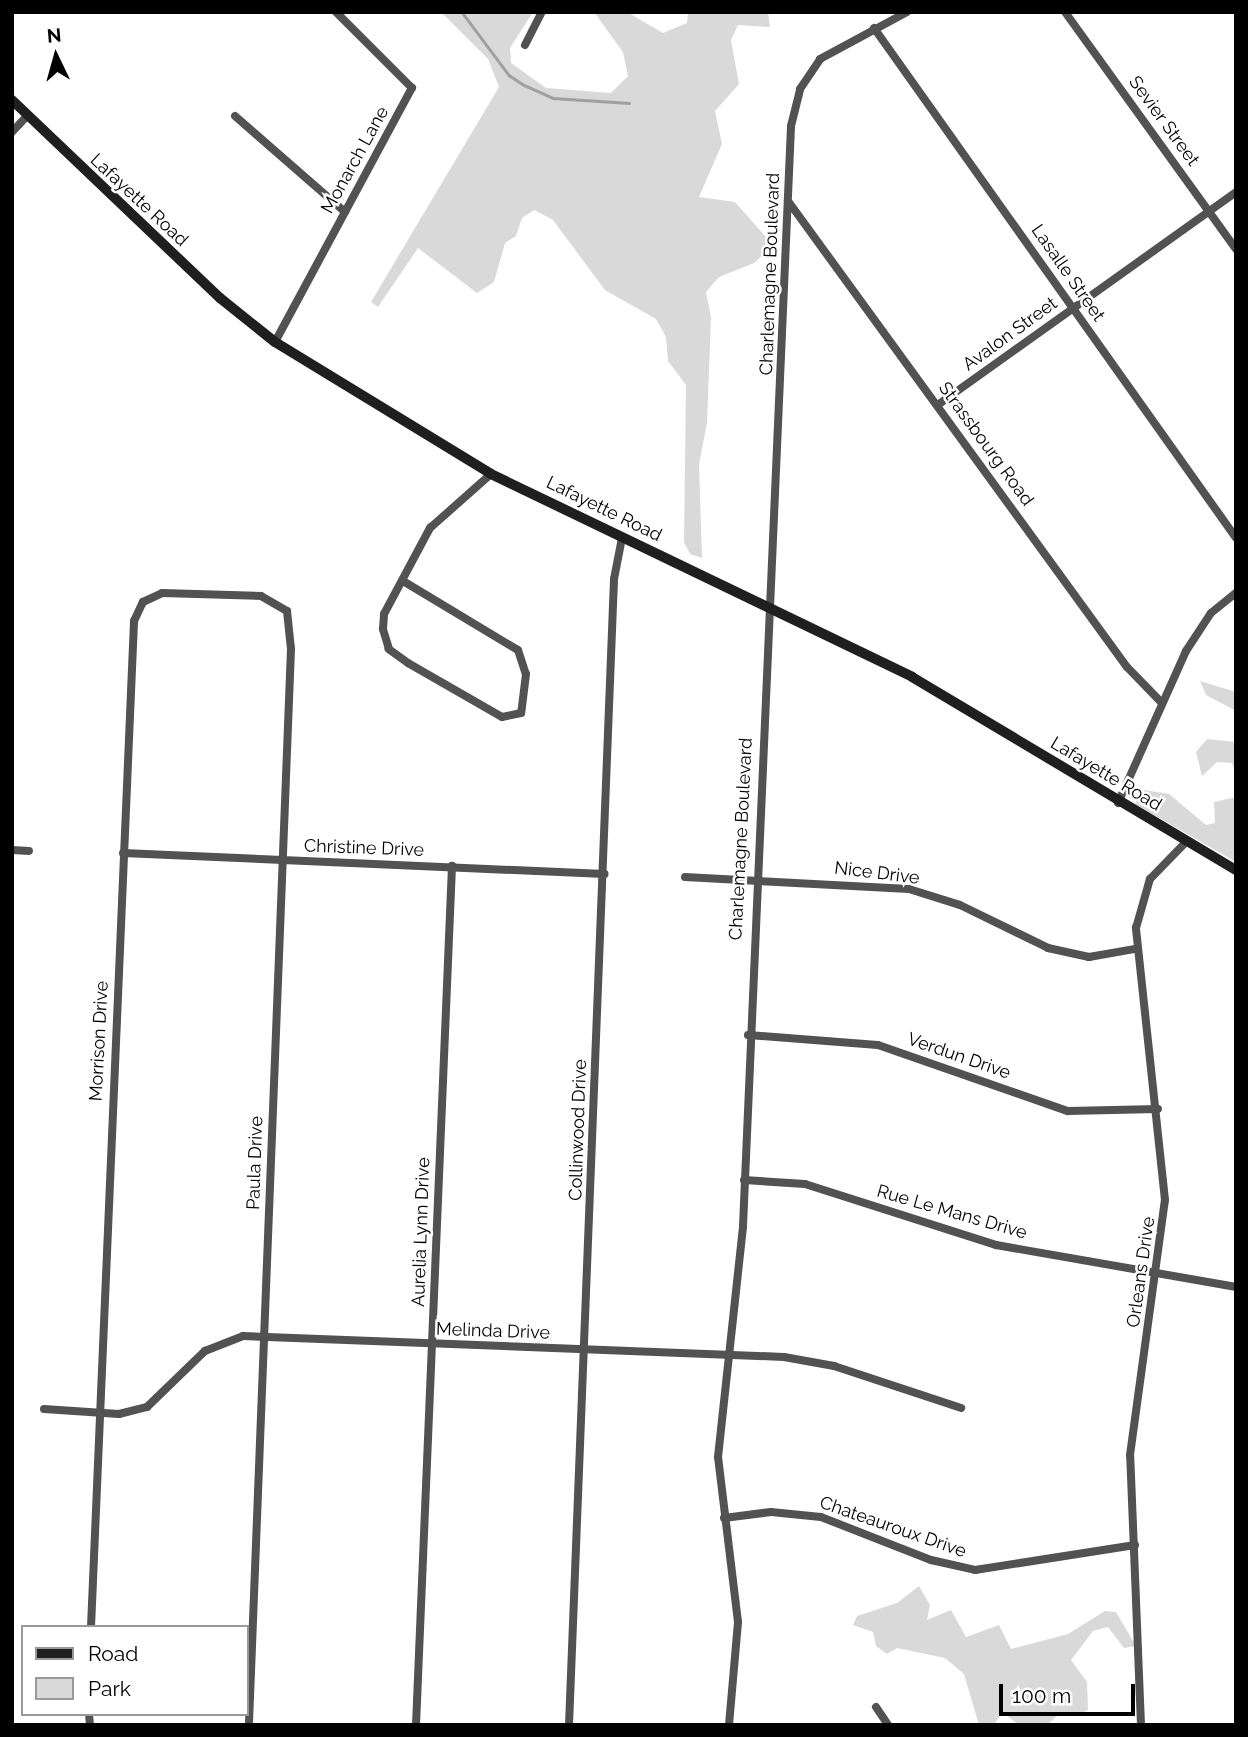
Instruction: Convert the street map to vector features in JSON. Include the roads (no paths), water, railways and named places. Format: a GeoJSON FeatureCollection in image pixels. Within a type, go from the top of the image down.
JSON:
{"type":"FeatureCollection","features":[{"type":"Feature","properties":{"kind":"main road","name":"Lafayette Road"},"geometry":{"type":"LineString","coordinates":[[12,100],[210,290],[275,342],[491,474],[912,677],[1118,803],[1236,870]]}},
{"type":"Feature","properties":{"kind":"street","name":"Monarch Lane"},"geometry":{"type":"LineString","coordinates":[[275,342],[412,88],[336,12]]}},
{"type":"Feature","properties":{"kind":"street"},"geometry":{"type":"LineString","coordinates":[[525,45],[542,12]]}},
{"type":"Feature","properties":{"kind":"street","name":"Charlemagne Boulevard"},"geometry":{"type":"LineString","coordinates":[[729,1725],[738,1622],[718,1457],[733,1356],[744,1180],[748,1035],[791,126],[804,79],[831,50],[907,12]]}},
{"type":"Feature","properties":{"kind":"street","name":"Sevier Street"},"geometry":{"type":"LineString","coordinates":[[1065,12],[1236,249]]}},
{"type":"Feature","properties":{"kind":"street","name":"Lasalle Street"},"geometry":{"type":"LineString","coordinates":[[874,28],[1236,538]]}},
{"type":"Feature","properties":{"kind":"street"},"geometry":{"type":"LineString","coordinates":[[12,132],[27,116]]}},
{"type":"Feature","properties":{"kind":"street"},"geometry":{"type":"LineString","coordinates":[[235,116],[345,212]]}},
{"type":"Feature","properties":{"kind":"street","name":"Avalon Street"},"geometry":{"type":"LineString","coordinates":[[939,404],[1236,192]]}},
{"type":"Feature","properties":{"kind":"street","name":"Strassbourg Road"},"geometry":{"type":"LineString","coordinates":[[788,201],[939,404],[1126,667],[1162,703]]}},
{"type":"Feature","properties":{"kind":"street"},"geometry":{"type":"LineString","coordinates":[[403,582],[518,650],[526,674],[521,713],[502,717],[389,649],[384,614],[440,515],[491,474]]}},
{"type":"Feature","properties":{"kind":"street","name":"Collinwood Drive"},"geometry":{"type":"LineString","coordinates":[[569,1725],[605,874],[614,579],[622,538]]}},
{"type":"Feature","properties":{"kind":"street","name":"Morrison Drive"},"geometry":{"type":"LineString","coordinates":[[91,1625],[129,657],[143,602],[174,592],[261,596],[282,605]]}},
{"type":"Feature","properties":{"kind":"street"},"geometry":{"type":"LineString","coordinates":[[1118,803],[1162,703],[1211,613],[1236,593]]}},
{"type":"Feature","properties":{"kind":"street","name":"Paula Drive"},"geometry":{"type":"LineString","coordinates":[[249,1725],[291,649],[282,605]]}},
{"type":"Feature","properties":{"kind":"street","name":"Orleans Drive"},"geometry":{"type":"LineString","coordinates":[[1141,1725],[1131,1449],[1166,1200],[1158,1109],[1135,949],[1140,905],[1150,879],[1186,842]]}},
{"type":"Feature","properties":{"kind":"street"},"geometry":{"type":"LineString","coordinates":[[12,850],[29,850]]}},
{"type":"Feature","properties":{"kind":"street","name":"Christine Drive"},"geometry":{"type":"LineString","coordinates":[[123,853],[605,874]]}},
{"type":"Feature","properties":{"kind":"street","name":"Aurelia Lynn Drive"},"geometry":{"type":"LineString","coordinates":[[416,1725],[452,866]]}},
{"type":"Feature","properties":{"kind":"street","name":"Nice Drive"},"geometry":{"type":"LineString","coordinates":[[685,877],[909,889],[1063,952],[1103,957],[1135,949]]}},
{"type":"Feature","properties":{"kind":"street","name":"Verdun Drive"},"geometry":{"type":"LineString","coordinates":[[748,1035],[878,1045],[1068,1111],[1158,1109]]}},
{"type":"Feature","properties":{"kind":"street","name":"Rue Le Mans Drive"},"geometry":{"type":"LineString","coordinates":[[744,1180],[804,1184],[996,1245],[1157,1276],[1236,1287]]}},
{"type":"Feature","properties":{"kind":"street","name":"Melinda Drive"},"geometry":{"type":"LineString","coordinates":[[44,1409],[98,1413],[147,1407],[223,1340],[265,1339],[733,1356],[834,1366],[961,1408]]}},
{"type":"Feature","properties":{"kind":"street","name":"Chateauroux Drive"},"geometry":{"type":"LineString","coordinates":[[724,1518],[771,1512],[821,1517],[931,1560],[975,1570],[1135,1545]]}},
{"type":"Feature","properties":{"kind":"street"},"geometry":{"type":"LineString","coordinates":[[876,1707],[888,1725]]}},
{"type":"Feature","properties":{"kind":"waterway"},"geometry":{"type":"LineString","coordinates":[[462,12],[509,75],[524,85],[553,98],[629,103]]}}]}
